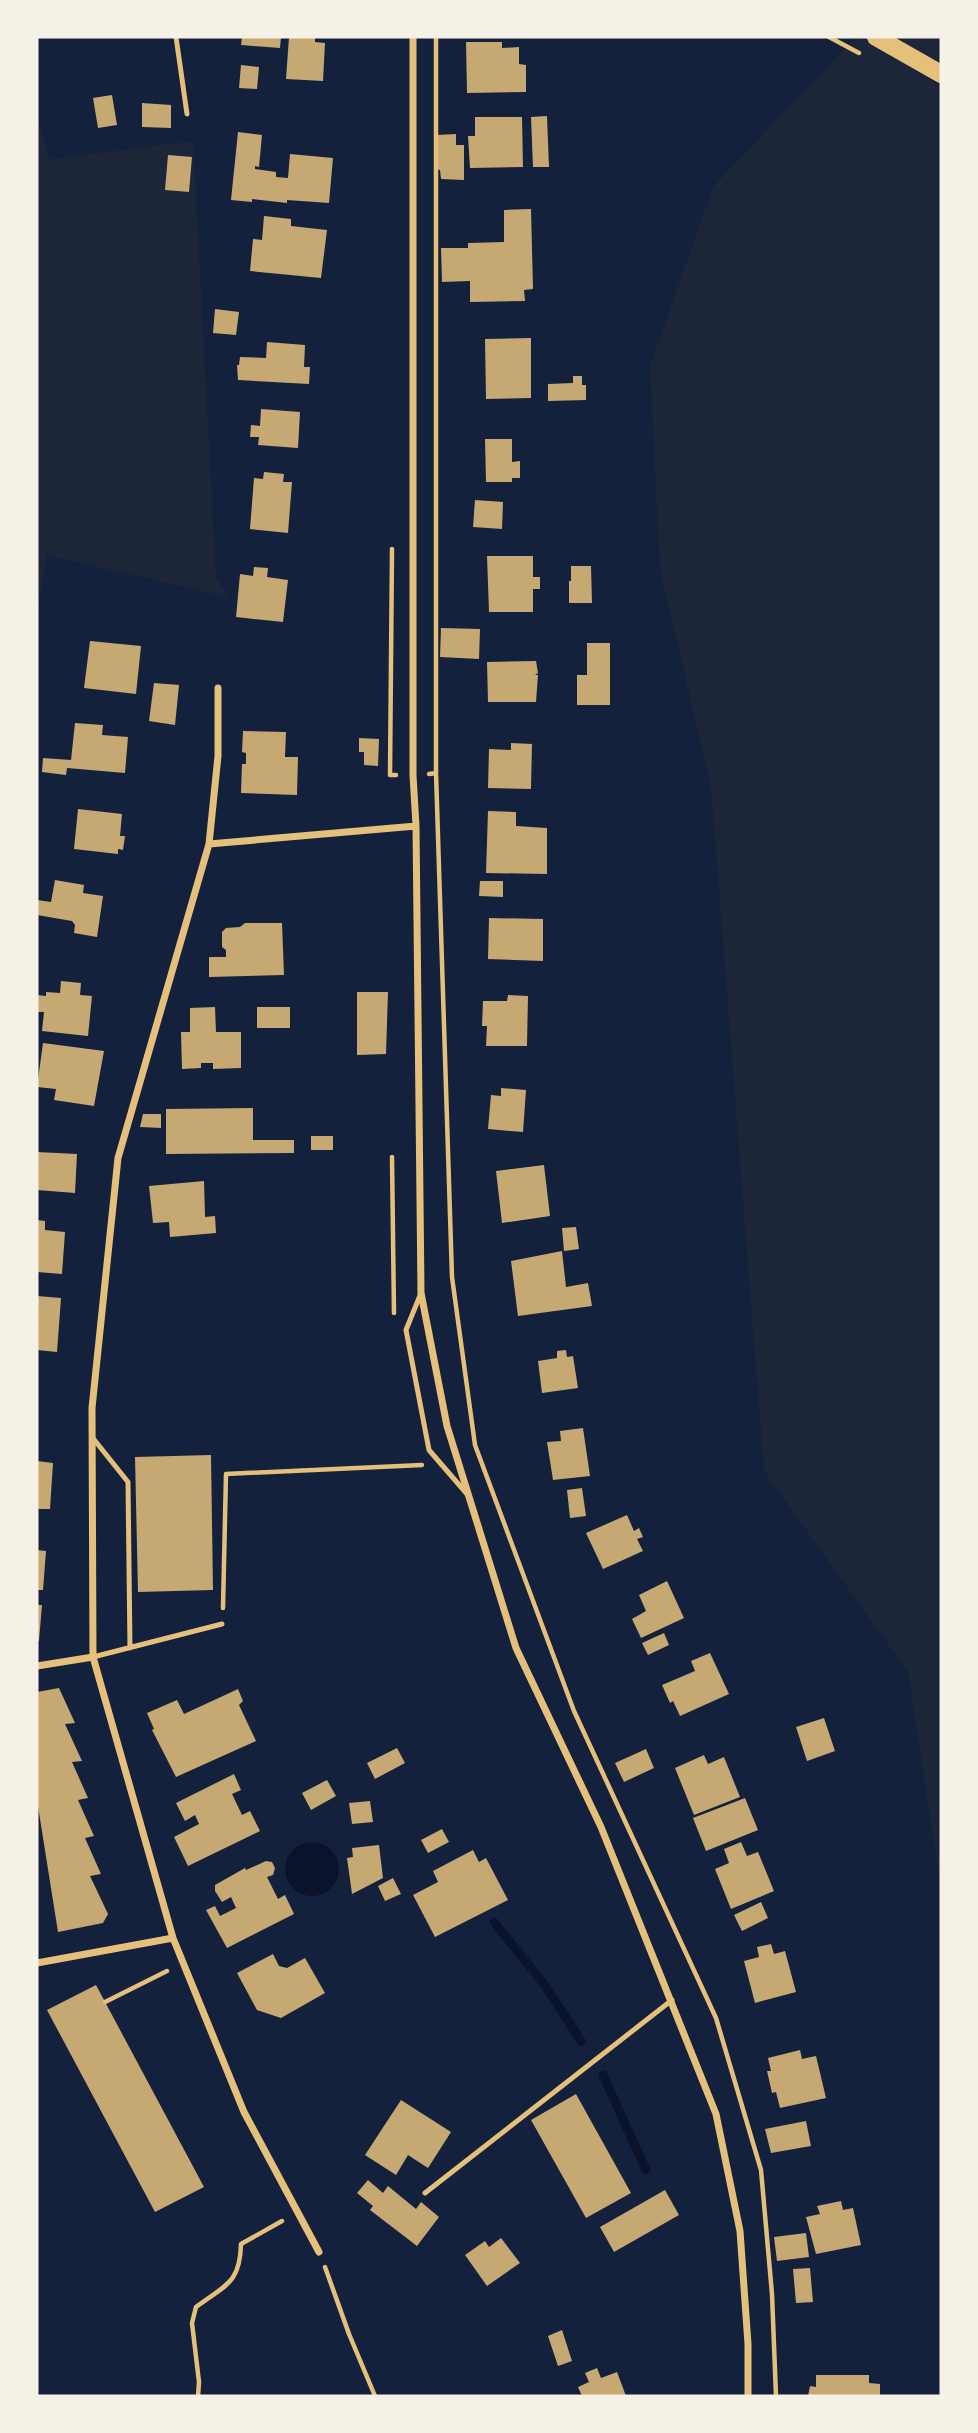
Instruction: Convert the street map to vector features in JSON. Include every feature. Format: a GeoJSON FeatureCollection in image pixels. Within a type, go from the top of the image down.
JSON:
{"type":"FeatureCollection","features":[{"type":"Feature","properties":{"kind":"main road"},"geometry":{"type":"LineString","coordinates":[[876,37],[941,74]]}},
{"type":"Feature","properties":{"kind":"street"},"geometry":{"type":"LineString","coordinates":[[412,37],[413,775],[416,826],[421,1293],[447,1426],[516,1648],[601,1826],[716,2114],[740,2231],[748,2344],[748,2396]]}},
{"type":"Feature","properties":{"kind":"street"},"geometry":{"type":"LineString","coordinates":[[218,688],[218,756],[209,844],[118,1158],[92,1408],[93,1657],[173,1938],[244,2112],[319,2252]]}},
{"type":"Feature","properties":{"kind":"street"},"geometry":{"type":"LineString","coordinates":[[209,844],[416,826]]}},
{"type":"Feature","properties":{"kind":"street"},"geometry":{"type":"LineString","coordinates":[[37,1667],[93,1657]]}},
{"type":"Feature","properties":{"kind":"street"},"geometry":{"type":"LineString","coordinates":[[37,1964],[173,1938]]}},
{"type":"Feature","properties":{"kind":"lane"},"geometry":{"type":"LineString","coordinates":[[176,37],[187,114]]}},
{"type":"Feature","properties":{"kind":"lane"},"geometry":{"type":"LineString","coordinates":[[421,1293],[406,1330],[429,1450],[469,1496]]}},
{"type":"Feature","properties":{"kind":"lane"},"geometry":{"type":"LineString","coordinates":[[92,1437],[128,1482],[130,1648]]}},
{"type":"Feature","properties":{"kind":"lane"},"geometry":{"type":"LineString","coordinates":[[93,1657],[222,1624]]}},
{"type":"Feature","properties":{"kind":"lane"},"geometry":{"type":"LineString","coordinates":[[425,2193],[672,2000]]}},
{"type":"Feature","properties":{"kind":"path"},"geometry":{"type":"LineString","coordinates":[[436,37],[436,774],[452,1276],[475,1446],[574,1711],[716,2018],[761,2170],[772,2294],[776,2396]]}},
{"type":"Feature","properties":{"kind":"path"},"geometry":{"type":"LineString","coordinates":[[393,540],[390,775],[436,774]]}},
{"type":"Feature","properties":{"kind":"path"},"geometry":{"type":"LineString","coordinates":[[392,1157],[395,1318]]}},
{"type":"Feature","properties":{"kind":"path"},"geometry":{"type":"LineString","coordinates":[[222,1624],[226,1474],[424,1465],[420,1452]]}},
{"type":"Feature","properties":{"kind":"path"},"geometry":{"type":"LineString","coordinates":[[105,2002],[167,1971],[156,1941]]}},
{"type":"Feature","properties":{"kind":"path"},"geometry":{"type":"LineString","coordinates":[[198,2396],[195,2333],[192,2323],[196,2307],[232,2280],[242,2257],[241,2244],[298,2211]]}},
{"type":"Feature","properties":{"kind":"path"},"geometry":{"type":"LineString","coordinates":[[319,2252],[375,2396]]}},
{"type":"Feature","properties":{"kind":"shaded area"},"geometry":{"type":"Polygon","coordinates":[[[856,37],[941,37],[941,66],[910,51],[941,94],[941,1887],[908,1672],[764,1471],[711,787],[660,569],[650,366],[713,187],[856,37]]]}},
{"type":"Feature","properties":{"kind":"shaded area"},"geometry":{"type":"Polygon","coordinates":[[[37,117],[50,159],[193,141],[216,577],[228,597],[47,555],[37,612],[37,117]]]}},
{"type":"Feature","properties":{"kind":"shaded area"},"geometry":{"type":"Polygon","coordinates":[[[317,1842],[327,1846],[335,1854],[339,1869],[335,1884],[327,1892],[307,1896],[297,1892],[289,1884],[285,1864],[289,1854],[297,1846],[317,1842]]]}},
{"type":"Feature","properties":{"kind":"building"},"geometry":{"type":"Polygon","coordinates":[[[242,37],[281,37],[280,48],[241,45],[242,37]]]}},
{"type":"Feature","properties":{"kind":"building"},"geometry":{"type":"Polygon","coordinates":[[[289,37],[315,37],[315,42],[325,43],[323,81],[286,79],[289,37]]]}},
{"type":"Feature","properties":{"kind":"building"},"geometry":{"type":"Polygon","coordinates":[[[466,42],[502,42],[502,48],[519,47],[519,64],[526,65],[526,92],[467,93],[466,42]]]}},
{"type":"Feature","properties":{"kind":"building"},"geometry":{"type":"Polygon","coordinates":[[[241,65],[259,67],[257,89],[239,88],[241,65]]]}},
{"type":"Feature","properties":{"kind":"building"},"geometry":{"type":"Polygon","coordinates":[[[112,95],[117,125],[98,128],[93,98],[112,95]]]}},
{"type":"Feature","properties":{"kind":"building"},"geometry":{"type":"Polygon","coordinates":[[[142,103],[171,105],[171,128],[142,127],[142,103]]]}},
{"type":"Feature","properties":{"kind":"building"},"geometry":{"type":"Polygon","coordinates":[[[547,116],[549,167],[533,167],[531,117],[547,116]]]}},
{"type":"Feature","properties":{"kind":"building"},"geometry":{"type":"Polygon","coordinates":[[[475,117],[522,117],[523,167],[470,168],[468,136],[475,136],[475,117]]]}},
{"type":"Feature","properties":{"kind":"building"},"geometry":{"type":"Polygon","coordinates":[[[238,132],[262,135],[259,167],[255,166],[255,169],[276,172],[276,177],[288,178],[290,154],[333,158],[329,203],[231,200],[238,132]]]}},
{"type":"Feature","properties":{"kind":"building"},"geometry":{"type":"Polygon","coordinates":[[[456,134],[456,145],[464,145],[464,180],[441,179],[440,170],[436,169],[436,135],[456,134]]]}},
{"type":"Feature","properties":{"kind":"building"},"geometry":{"type":"Polygon","coordinates":[[[168,155],[192,157],[189,192],[165,190],[168,155]]]}},
{"type":"Feature","properties":{"kind":"building"},"geometry":{"type":"Polygon","coordinates":[[[531,209],[533,289],[524,290],[525,301],[470,302],[470,281],[442,282],[441,248],[468,248],[468,243],[504,242],[504,210],[531,209]]]}},
{"type":"Feature","properties":{"kind":"building"},"geometry":{"type":"Polygon","coordinates":[[[264,216],[291,219],[291,226],[327,230],[321,278],[250,271],[253,239],[262,240],[264,216]]]}},
{"type":"Feature","properties":{"kind":"building"},"geometry":{"type":"Polygon","coordinates":[[[215,309],[239,312],[236,335],[213,333],[215,309]]]}},
{"type":"Feature","properties":{"kind":"building"},"geometry":{"type":"Polygon","coordinates":[[[531,338],[531,398],[486,399],[485,339],[531,338]]]}},
{"type":"Feature","properties":{"kind":"building"},"geometry":{"type":"Polygon","coordinates":[[[267,342],[305,345],[304,367],[310,367],[309,384],[238,380],[237,365],[240,357],[266,358],[267,342]]]}},
{"type":"Feature","properties":{"kind":"building"},"geometry":{"type":"Polygon","coordinates":[[[573,376],[582,376],[582,385],[586,385],[586,400],[548,401],[548,384],[573,383],[573,376]]]}},
{"type":"Feature","properties":{"kind":"building"},"geometry":{"type":"Polygon","coordinates":[[[261,409],[300,412],[298,448],[258,445],[259,437],[250,437],[251,425],[260,426],[261,409]]]}},
{"type":"Feature","properties":{"kind":"building"},"geometry":{"type":"Polygon","coordinates":[[[485,439],[512,439],[512,462],[520,461],[520,478],[512,478],[512,482],[486,482],[485,439]]]}},
{"type":"Feature","properties":{"kind":"building"},"geometry":{"type":"Polygon","coordinates":[[[264,472],[284,474],[283,482],[292,482],[288,533],[250,529],[254,478],[263,479],[264,472]]]}},
{"type":"Feature","properties":{"kind":"building"},"geometry":{"type":"Polygon","coordinates":[[[475,500],[503,502],[502,529],[473,527],[475,500]]]}},
{"type":"Feature","properties":{"kind":"building"},"geometry":{"type":"Polygon","coordinates":[[[487,556],[533,556],[533,577],[540,577],[540,589],[533,589],[533,612],[489,612],[487,556]]]}},
{"type":"Feature","properties":{"kind":"building"},"geometry":{"type":"Polygon","coordinates":[[[571,566],[591,566],[592,603],[569,603],[571,566]]]}},
{"type":"Feature","properties":{"kind":"building"},"geometry":{"type":"Polygon","coordinates":[[[254,567],[268,568],[267,577],[288,580],[283,622],[236,617],[240,574],[253,576],[254,567]]]}},
{"type":"Feature","properties":{"kind":"building"},"geometry":{"type":"Polygon","coordinates":[[[441,628],[480,629],[479,659],[440,657],[441,628]]]}},
{"type":"Feature","properties":{"kind":"building"},"geometry":{"type":"Polygon","coordinates":[[[90,641],[141,646],[136,694],[84,688],[90,641]]]}},
{"type":"Feature","properties":{"kind":"building"},"geometry":{"type":"Polygon","coordinates":[[[587,643],[610,643],[610,705],[577,705],[577,675],[587,675],[587,643]]]}},
{"type":"Feature","properties":{"kind":"building"},"geometry":{"type":"Polygon","coordinates":[[[536,661],[536,702],[488,702],[487,662],[536,661]]]}},
{"type":"Feature","properties":{"kind":"building"},"geometry":{"type":"Polygon","coordinates":[[[154,683],[179,685],[175,725],[149,721],[154,683]]]}},
{"type":"Feature","properties":{"kind":"building"},"geometry":{"type":"Polygon","coordinates":[[[75,723],[103,725],[102,735],[128,737],[125,773],[67,768],[66,775],[42,772],[43,758],[71,760],[75,723]]]}},
{"type":"Feature","properties":{"kind":"building"},"geometry":{"type":"Polygon","coordinates":[[[243,731],[286,732],[285,757],[298,757],[297,795],[241,793],[242,764],[246,764],[246,753],[242,752],[243,731]]]}},
{"type":"Feature","properties":{"kind":"building"},"geometry":{"type":"Polygon","coordinates":[[[359,738],[379,739],[378,766],[364,765],[364,752],[359,752],[359,738]]]}},
{"type":"Feature","properties":{"kind":"building"},"geometry":{"type":"Polygon","coordinates":[[[511,743],[532,744],[531,789],[488,788],[489,749],[511,750],[511,743]]]}},
{"type":"Feature","properties":{"kind":"building"},"geometry":{"type":"Polygon","coordinates":[[[78,809],[122,814],[120,836],[125,836],[123,850],[118,849],[118,854],[74,849],[78,809]]]}},
{"type":"Feature","properties":{"kind":"building"},"geometry":{"type":"Polygon","coordinates":[[[488,811],[516,812],[516,826],[547,828],[547,874],[486,873],[488,811]]]}},
{"type":"Feature","properties":{"kind":"building"},"geometry":{"type":"Polygon","coordinates":[[[55,880],[84,885],[83,893],[103,896],[97,937],[74,933],[75,925],[72,921],[37,915],[37,900],[51,902],[55,880]]]}},
{"type":"Feature","properties":{"kind":"building"},"geometry":{"type":"Polygon","coordinates":[[[480,881],[503,881],[503,897],[479,896],[480,881]]]}},
{"type":"Feature","properties":{"kind":"building"},"geometry":{"type":"Polygon","coordinates":[[[489,918],[543,919],[543,961],[488,959],[489,918]]]}},
{"type":"Feature","properties":{"kind":"building"},"geometry":{"type":"Polygon","coordinates":[[[245,923],[282,923],[284,975],[209,977],[209,957],[226,957],[226,950],[222,947],[222,932],[226,928],[240,927],[245,923]]]}},
{"type":"Feature","properties":{"kind":"building"},"geometry":{"type":"Polygon","coordinates":[[[61,981],[81,983],[80,995],[92,996],[88,1036],[42,1031],[44,1012],[37,1012],[37,995],[46,996],[46,992],[60,993],[61,981]]]}},
{"type":"Feature","properties":{"kind":"building"},"geometry":{"type":"Polygon","coordinates":[[[357,992],[388,992],[386,1054],[357,1055],[357,992]]]}},
{"type":"Feature","properties":{"kind":"building"},"geometry":{"type":"Polygon","coordinates":[[[508,995],[528,996],[527,1046],[486,1046],[487,1026],[482,1026],[483,1001],[507,1001],[508,995]]]}},
{"type":"Feature","properties":{"kind":"building"},"geometry":{"type":"Polygon","coordinates":[[[215,1007],[216,1032],[241,1032],[241,1068],[213,1069],[213,1063],[201,1063],[201,1068],[182,1069],[181,1032],[190,1032],[190,1008],[215,1007]]]}},
{"type":"Feature","properties":{"kind":"building"},"geometry":{"type":"Polygon","coordinates":[[[257,1007],[290,1007],[290,1028],[257,1028],[257,1007]]]}},
{"type":"Feature","properties":{"kind":"building"},"geometry":{"type":"Polygon","coordinates":[[[43,1043],[104,1051],[94,1106],[54,1100],[56,1089],[37,1087],[43,1043]]]}},
{"type":"Feature","properties":{"kind":"building"},"geometry":{"type":"Polygon","coordinates":[[[501,1088],[526,1090],[523,1132],[488,1129],[491,1095],[501,1096],[501,1088]]]}},
{"type":"Feature","properties":{"kind":"building"},"geometry":{"type":"Polygon","coordinates":[[[253,1108],[253,1140],[294,1140],[294,1153],[166,1154],[166,1109],[253,1108]]]}},
{"type":"Feature","properties":{"kind":"building"},"geometry":{"type":"Polygon","coordinates":[[[143,1114],[161,1114],[161,1128],[140,1127],[143,1114]]]}},
{"type":"Feature","properties":{"kind":"building"},"geometry":{"type":"Polygon","coordinates":[[[311,1136],[333,1136],[333,1150],[311,1150],[311,1136]]]}},
{"type":"Feature","properties":{"kind":"building"},"geometry":{"type":"Polygon","coordinates":[[[37,1152],[77,1154],[75,1193],[37,1190],[37,1152]]]}},
{"type":"Feature","properties":{"kind":"building"},"geometry":{"type":"Polygon","coordinates":[[[544,1165],[550,1216],[502,1223],[496,1171],[544,1165]]]}},
{"type":"Feature","properties":{"kind":"building"},"geometry":{"type":"Polygon","coordinates":[[[204,1181],[205,1217],[215,1216],[216,1233],[170,1237],[169,1222],[153,1223],[149,1186],[204,1181]]]}},
{"type":"Feature","properties":{"kind":"building"},"geometry":{"type":"Polygon","coordinates":[[[37,1220],[45,1221],[45,1230],[65,1232],[62,1274],[37,1272],[37,1220]]]}},
{"type":"Feature","properties":{"kind":"building"},"geometry":{"type":"Polygon","coordinates":[[[576,1227],[579,1249],[564,1251],[562,1228],[576,1227]]]}},
{"type":"Feature","properties":{"kind":"building"},"geometry":{"type":"Polygon","coordinates":[[[562,1251],[566,1287],[588,1283],[592,1306],[518,1316],[511,1261],[562,1251]]]}},
{"type":"Feature","properties":{"kind":"building"},"geometry":{"type":"Polygon","coordinates":[[[37,1296],[61,1298],[57,1352],[37,1350],[37,1296]]]}},
{"type":"Feature","properties":{"kind":"building"},"geometry":{"type":"Polygon","coordinates":[[[566,1350],[567,1357],[573,1356],[578,1388],[542,1393],[538,1361],[557,1358],[557,1351],[566,1350]]]}},
{"type":"Feature","properties":{"kind":"building"},"geometry":{"type":"Polygon","coordinates":[[[583,1428],[590,1476],[553,1480],[547,1442],[561,1441],[560,1431],[583,1428]]]}},
{"type":"Feature","properties":{"kind":"building"},"geometry":{"type":"Polygon","coordinates":[[[211,1455],[213,1590],[138,1592],[135,1457],[211,1455]]]}},
{"type":"Feature","properties":{"kind":"building"},"geometry":{"type":"Polygon","coordinates":[[[37,1461],[53,1463],[50,1509],[37,1509],[37,1461]]]}},
{"type":"Feature","properties":{"kind":"building"},"geometry":{"type":"Polygon","coordinates":[[[582,1488],[586,1516],[570,1518],[567,1490],[582,1488]]]}},
{"type":"Feature","properties":{"kind":"building"},"geometry":{"type":"Polygon","coordinates":[[[627,1515],[634,1531],[639,1528],[643,1537],[637,1539],[643,1551],[603,1569],[586,1533],[627,1515]]]}},
{"type":"Feature","properties":{"kind":"building"},"geometry":{"type":"Polygon","coordinates":[[[37,1550],[46,1551],[43,1590],[37,1590],[37,1550]]]}},
{"type":"Feature","properties":{"kind":"building"},"geometry":{"type":"Polygon","coordinates":[[[667,1581],[684,1618],[641,1638],[632,1619],[646,1611],[639,1595],[667,1581]]]}},
{"type":"Feature","properties":{"kind":"building"},"geometry":{"type":"Polygon","coordinates":[[[37,1605],[42,1605],[39,1641],[37,1641],[37,1605]]]}},
{"type":"Feature","properties":{"kind":"building"},"geometry":{"type":"Polygon","coordinates":[[[664,1633],[669,1645],[648,1655],[642,1643],[664,1633]]]}},
{"type":"Feature","properties":{"kind":"building"},"geometry":{"type":"Polygon","coordinates":[[[710,1653],[729,1694],[680,1716],[673,1701],[670,1703],[662,1685],[695,1671],[691,1661],[710,1653]]]}},
{"type":"Feature","properties":{"kind":"building"},"geometry":{"type":"Polygon","coordinates":[[[59,1688],[75,1723],[65,1724],[82,1761],[72,1762],[88,1798],[78,1800],[94,1836],[85,1838],[101,1874],[90,1876],[108,1914],[103,1923],[58,1932],[37,1800],[37,1692],[59,1688]]]}},
{"type":"Feature","properties":{"kind":"building"},"geometry":{"type":"Polygon","coordinates":[[[238,1689],[243,1701],[239,1705],[256,1741],[176,1777],[152,1730],[154,1729],[147,1713],[177,1700],[184,1714],[238,1689]]]}},
{"type":"Feature","properties":{"kind":"building"},"geometry":{"type":"Polygon","coordinates":[[[824,1718],[835,1751],[807,1761],[796,1727],[824,1718]]]}},
{"type":"Feature","properties":{"kind":"building"},"geometry":{"type":"Polygon","coordinates":[[[397,1748],[405,1763],[375,1779],[367,1763],[397,1748]]]}},
{"type":"Feature","properties":{"kind":"building"},"geometry":{"type":"Polygon","coordinates":[[[646,1749],[654,1768],[624,1782],[615,1763],[646,1749]]]}},
{"type":"Feature","properties":{"kind":"building"},"geometry":{"type":"Polygon","coordinates":[[[704,1755],[708,1764],[724,1757],[740,1797],[694,1815],[675,1768],[704,1755]]]}},
{"type":"Feature","properties":{"kind":"building"},"geometry":{"type":"Polygon","coordinates":[[[234,1774],[241,1790],[232,1794],[242,1815],[250,1811],[260,1831],[188,1866],[174,1837],[199,1824],[195,1815],[185,1821],[176,1803],[234,1774]]]}},
{"type":"Feature","properties":{"kind":"building"},"geometry":{"type":"Polygon","coordinates":[[[327,1780],[336,1796],[311,1810],[302,1793],[327,1780]]]}},
{"type":"Feature","properties":{"kind":"building"},"geometry":{"type":"Polygon","coordinates":[[[745,1798],[758,1830],[706,1851],[693,1818],[745,1798]]]}},
{"type":"Feature","properties":{"kind":"building"},"geometry":{"type":"Polygon","coordinates":[[[370,1801],[373,1822],[352,1824],[349,1803],[370,1801]]]}},
{"type":"Feature","properties":{"kind":"building"},"geometry":{"type":"Polygon","coordinates":[[[442,1829],[449,1842],[428,1853],[421,1840],[442,1829]]]}},
{"type":"Feature","properties":{"kind":"building"},"geometry":{"type":"Polygon","coordinates":[[[741,1842],[747,1856],[758,1852],[774,1891],[731,1909],[715,1869],[729,1863],[724,1849],[741,1842]]]}},
{"type":"Feature","properties":{"kind":"building"},"geometry":{"type":"Polygon","coordinates":[[[379,1845],[383,1878],[352,1894],[347,1858],[353,1857],[352,1848],[379,1845]]]}},
{"type":"Feature","properties":{"kind":"building"},"geometry":{"type":"Polygon","coordinates":[[[473,1850],[479,1862],[486,1858],[508,1900],[435,1937],[413,1895],[438,1882],[433,1871],[473,1850]]]}},
{"type":"Feature","properties":{"kind":"building"},"geometry":{"type":"Polygon","coordinates":[[[266,1861],[272,1862],[275,1868],[273,1875],[267,1877],[278,1899],[285,1895],[294,1914],[227,1948],[206,1910],[215,1906],[220,1916],[236,1908],[231,1897],[222,1902],[215,1891],[215,1885],[245,1868],[246,1870],[266,1861]]]}},
{"type":"Feature","properties":{"kind":"building"},"geometry":{"type":"Polygon","coordinates":[[[393,1878],[401,1894],[385,1901],[378,1886],[393,1878]]]}},
{"type":"Feature","properties":{"kind":"building"},"geometry":{"type":"Polygon","coordinates":[[[761,1902],[768,1918],[742,1931],[734,1915],[761,1902]]]}},
{"type":"Feature","properties":{"kind":"building"},"geometry":{"type":"Polygon","coordinates":[[[771,1944],[774,1954],[785,1951],[796,1992],[755,2003],[744,1961],[759,1957],[757,1947],[771,1944]]]}},
{"type":"Feature","properties":{"kind":"building"},"geometry":{"type":"Polygon","coordinates":[[[273,1954],[279,1966],[287,1968],[305,1958],[325,1993],[281,2018],[257,2010],[237,1973],[273,1954]]]}},
{"type":"Feature","properties":{"kind":"building"},"geometry":{"type":"Polygon","coordinates":[[[96,1985],[204,2187],[155,2212],[47,2010],[96,1985]]]}},
{"type":"Feature","properties":{"kind":"building"},"geometry":{"type":"Polygon","coordinates":[[[800,2050],[802,2059],[816,2056],[826,2098],[780,2108],[776,2092],[772,2093],[767,2071],[771,2071],[768,2058],[800,2050]]]}},
{"type":"Feature","properties":{"kind":"building"},"geometry":{"type":"Polygon","coordinates":[[[576,2094],[631,2193],[586,2218],[531,2120],[576,2094]]]}},
{"type":"Feature","properties":{"kind":"building"},"geometry":{"type":"Polygon","coordinates":[[[401,2100],[451,2132],[428,2168],[408,2155],[396,2175],[365,2155],[401,2100]]]}},
{"type":"Feature","properties":{"kind":"building"},"geometry":{"type":"Polygon","coordinates":[[[806,2121],[811,2146],[771,2153],[765,2129],[806,2121]]]}},
{"type":"Feature","properties":{"kind":"building"},"geometry":{"type":"Polygon","coordinates":[[[368,2180],[383,2193],[388,2186],[416,2209],[421,2202],[439,2217],[417,2246],[370,2210],[373,2206],[357,2193],[368,2180]]]}},
{"type":"Feature","properties":{"kind":"building"},"geometry":{"type":"Polygon","coordinates":[[[665,2190],[679,2215],[614,2252],[600,2227],[665,2190]]]}},
{"type":"Feature","properties":{"kind":"building"},"geometry":{"type":"Polygon","coordinates":[[[841,2201],[843,2210],[853,2208],[861,2245],[816,2254],[806,2217],[820,2214],[817,2206],[841,2201]]]}},
{"type":"Feature","properties":{"kind":"building"},"geometry":{"type":"Polygon","coordinates":[[[806,2233],[809,2257],[777,2261],[774,2237],[806,2233]]]}},
{"type":"Feature","properties":{"kind":"building"},"geometry":{"type":"Polygon","coordinates":[[[501,2238],[520,2263],[487,2286],[465,2255],[485,2241],[489,2247],[501,2238]]]}},
{"type":"Feature","properties":{"kind":"building"},"geometry":{"type":"Polygon","coordinates":[[[810,2268],[813,2302],[796,2303],[793,2269],[810,2268]]]}},
{"type":"Feature","properties":{"kind":"building"},"geometry":{"type":"Polygon","coordinates":[[[562,2330],[572,2361],[558,2366],[548,2336],[562,2330]]]}},
{"type":"Feature","properties":{"kind":"building"},"geometry":{"type":"Polygon","coordinates":[[[597,2368],[601,2378],[617,2372],[626,2396],[582,2396],[578,2387],[589,2382],[585,2373],[597,2368]]]}},
{"type":"Feature","properties":{"kind":"building"},"geometry":{"type":"Polygon","coordinates":[[[816,2375],[869,2375],[869,2383],[880,2384],[880,2396],[808,2396],[810,2386],[816,2387],[816,2375]]]}},
{"type":"Feature","properties":{"kind":"waterway"},"geometry":{"type":"LineString","coordinates":[[494,1922],[544,1984],[581,2041]]}},
{"type":"Feature","properties":{"kind":"waterway"},"geometry":{"type":"LineString","coordinates":[[603,2075],[646,2170]]}}]}
